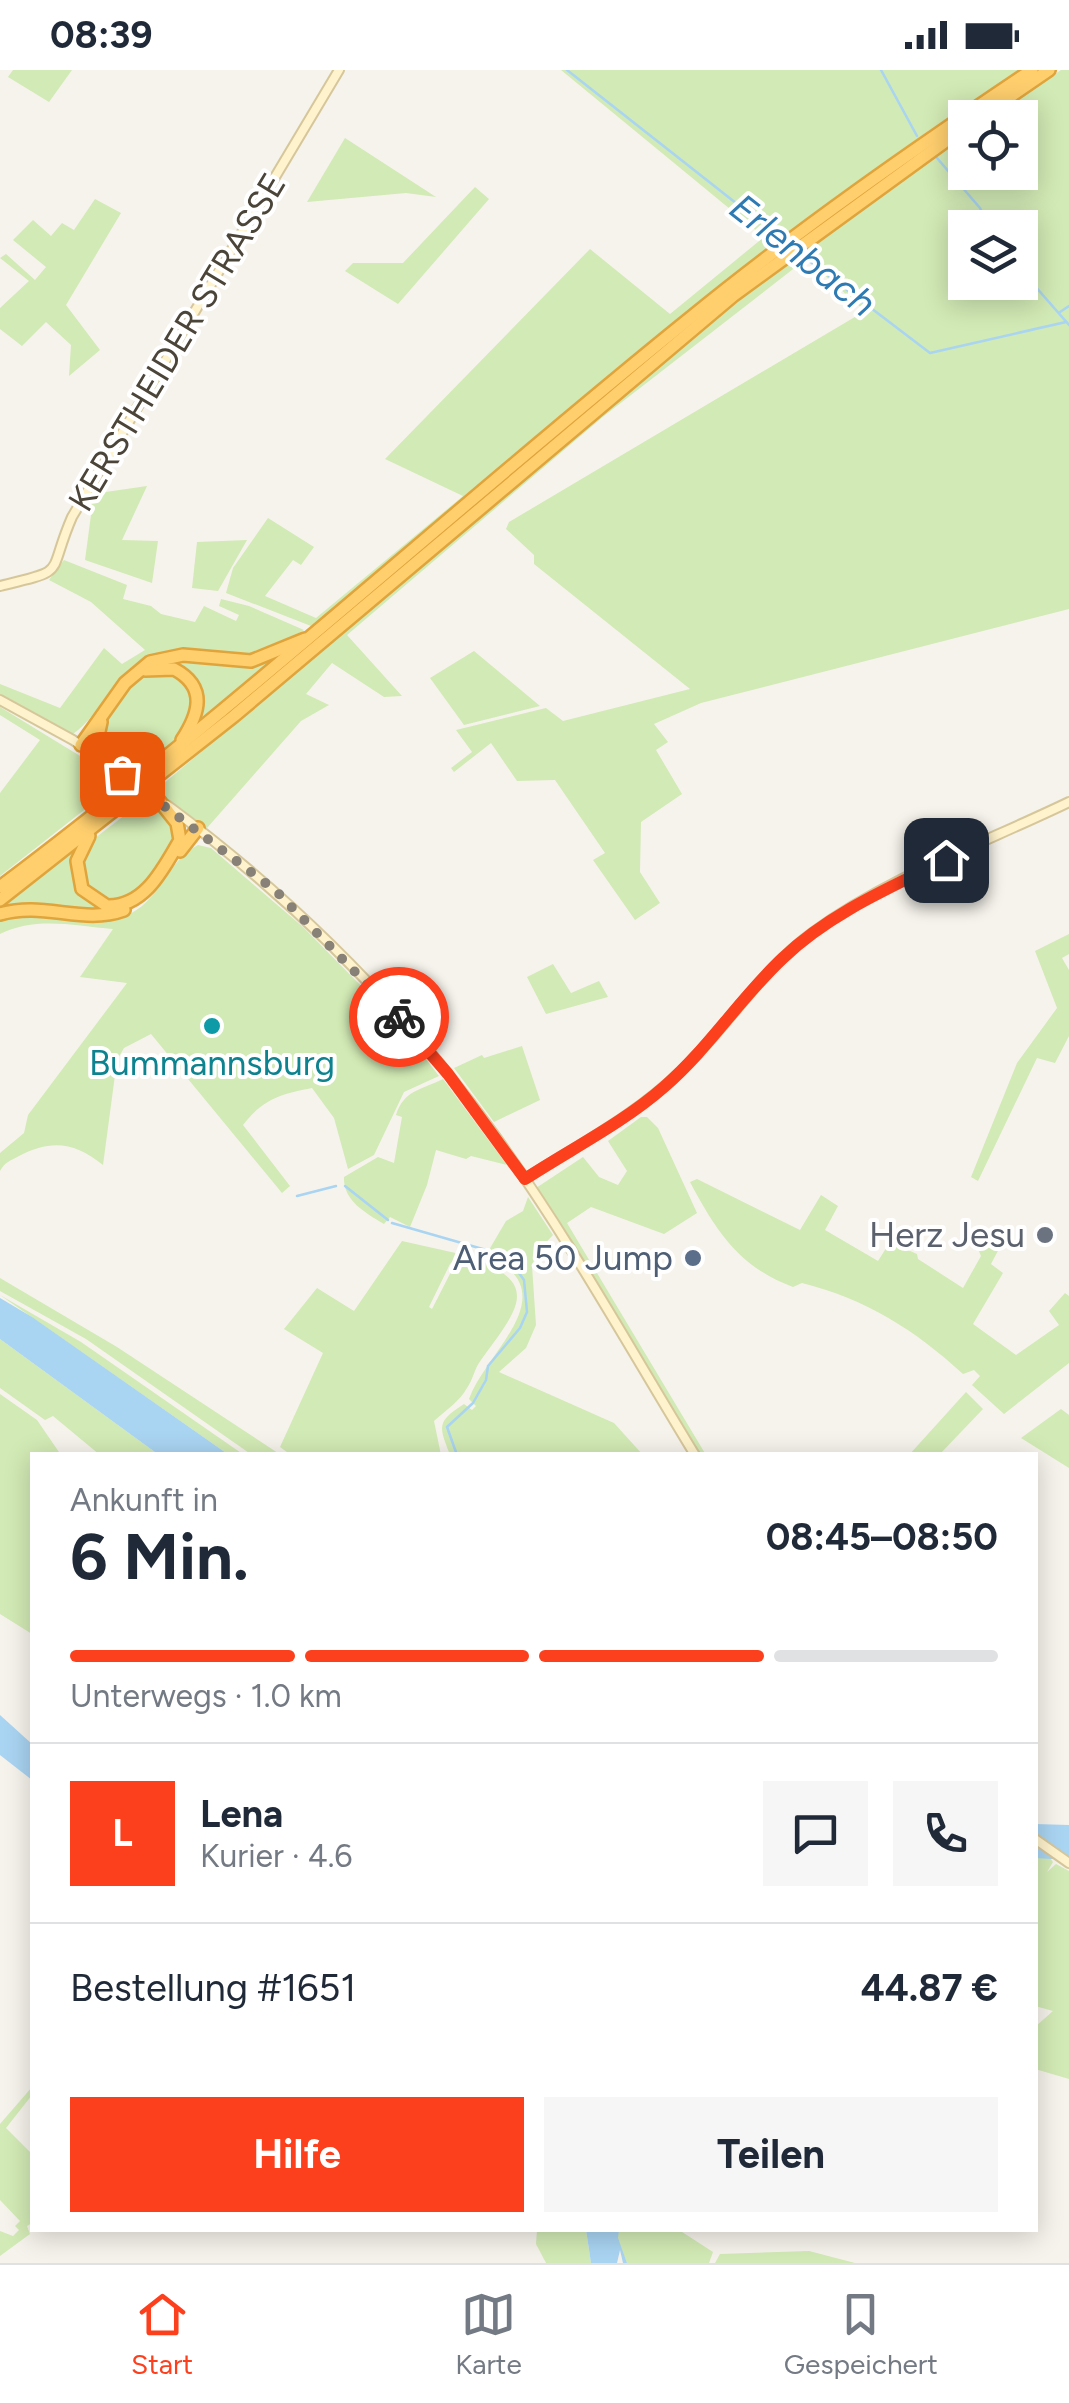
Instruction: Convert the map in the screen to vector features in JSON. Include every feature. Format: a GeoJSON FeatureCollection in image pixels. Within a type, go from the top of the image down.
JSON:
{"type":"FeatureCollection","features":[{"type":"Feature","properties":{"kind":"highway"},"geometry":{"type":"LineString","coordinates":[[0,887],[322,630],[727,288],[865,185],[1032,70]]}},
{"type":"Feature","properties":{"kind":"highway"},"geometry":{"type":"LineString","coordinates":[[1005,100],[1049,70]]}},
{"type":"Feature","properties":{"kind":"highway"},"geometry":{"type":"LineString","coordinates":[[0,900],[281,678],[688,332],[948,139]]}},
{"type":"Feature","properties":{"kind":"highway"},"geometry":{"type":"LineString","coordinates":[[84,747],[136,673],[150,662],[169,656],[242,662],[264,658],[322,630]]}},
{"type":"Feature","properties":{"kind":"highway"},"geometry":{"type":"LineString","coordinates":[[136,673],[153,667],[174,668],[195,688],[199,702],[196,719],[176,750]]}},
{"type":"Feature","properties":{"kind":"highway"},"geometry":{"type":"LineString","coordinates":[[99,726],[110,765]]}},
{"type":"Feature","properties":{"kind":"highway"},"geometry":{"type":"LineString","coordinates":[[156,798],[177,823],[180,840]]}},
{"type":"Feature","properties":{"kind":"highway"},"geometry":{"type":"LineString","coordinates":[[92,829],[78,855],[76,874],[88,896],[107,906],[124,904],[140,896],[180,840],[196,827]]}},
{"type":"Feature","properties":{"kind":"highway"},"geometry":{"type":"LineString","coordinates":[[0,914],[41,908],[103,915],[129,908],[150,892],[196,827]]}},
{"type":"Feature","properties":{"kind":"street","name":"KERSTHEIDER STRASSE"},"geometry":{"type":"LineString","coordinates":[[0,586],[38,578],[53,568],[72,517],[339,70]]}},
{"type":"Feature","properties":{"kind":"street"},"geometry":{"type":"LineString","coordinates":[[4,702],[84,747],[229,852],[276,891],[394,1011],[448,1074],[525,1179],[693,1452]]}},
{"type":"Feature","properties":{"kind":"street"},"geometry":{"type":"LineString","coordinates":[[525,1179],[650,1099],[704,1048],[783,957],[854,906],[1069,802]]}},
{"type":"Feature","properties":{"kind":"street"},"geometry":{"type":"LineString","coordinates":[[1038,1841],[1069,1863]]}},
{"type":"Feature","properties":{"kind":"green space"},"geometry":{"type":"Polygon","coordinates":[[[13,70],[72,70],[49,102],[8,77],[13,70]]]}},
{"type":"Feature","properties":{"kind":"green space"},"geometry":{"type":"Polygon","coordinates":[[[561,70],[1021,70],[975,100],[948,100],[948,118],[676,321],[319,621],[311,626],[226,593],[233,568],[268,518],[314,547],[301,565],[293,560],[265,596],[316,618],[463,496],[385,459],[590,249],[670,314],[764,237],[561,70]]]}},
{"type":"Feature","properties":{"kind":"green space"},"geometry":{"type":"Polygon","coordinates":[[[1061,70],[1069,70],[1069,609],[701,703],[654,724],[668,742],[656,750],[682,794],[641,822],[640,872],[660,903],[635,920],[593,860],[605,853],[555,780],[517,781],[491,743],[454,772],[451,768],[472,752],[456,730],[546,708],[563,721],[690,689],[534,564],[534,555],[506,529],[509,522],[865,311],[806,259],[604,416],[347,635],[402,696],[384,697],[332,663],[306,694],[329,705],[301,721],[207,828],[156,790],[736,298],[948,145],[948,190],[1038,190],[1038,100],[1015,100],[1061,70]]]}},
{"type":"Feature","properties":{"kind":"green space"},"geometry":{"type":"Polygon","coordinates":[[[345,138],[436,197],[406,193],[307,202],[345,138]]]}},
{"type":"Feature","properties":{"kind":"green space"},"geometry":{"type":"Polygon","coordinates":[[[475,187],[489,199],[398,304],[345,271],[353,263],[403,263],[475,187]]]}},
{"type":"Feature","properties":{"kind":"green space"},"geometry":{"type":"Polygon","coordinates":[[[95,199],[121,213],[66,305],[100,350],[69,376],[71,345],[46,322],[22,346],[0,329],[0,308],[29,281],[0,258],[6,254],[35,280],[46,267],[13,240],[33,220],[51,236],[62,223],[74,230],[95,199]]]}},
{"type":"Feature","properties":{"kind":"green space"},"geometry":{"type":"Polygon","coordinates":[[[147,486],[122,540],[158,541],[152,583],[85,560],[91,515],[82,509],[92,494],[147,486]]]}},
{"type":"Feature","properties":{"kind":"green space"},"geometry":{"type":"Polygon","coordinates":[[[247,540],[218,591],[192,588],[197,542],[247,540]]]}},
{"type":"Feature","properties":{"kind":"green space"},"geometry":{"type":"Polygon","coordinates":[[[64,560],[127,585],[123,599],[151,606],[161,614],[195,622],[204,606],[236,621],[239,615],[219,606],[221,599],[249,606],[304,630],[246,655],[177,651],[148,657],[125,673],[73,734],[0,694],[0,684],[60,708],[104,648],[122,664],[145,650],[91,602],[49,580],[64,560]]]}},
{"type":"Feature","properties":{"kind":"green space"},"geometry":{"type":"Polygon","coordinates":[[[293,646],[192,731],[198,692],[158,661],[173,658],[223,663],[293,646]]]}},
{"type":"Feature","properties":{"kind":"green space"},"geometry":{"type":"Polygon","coordinates":[[[474,651],[540,706],[464,725],[430,678],[474,651]]]}},
{"type":"Feature","properties":{"kind":"green space"},"geometry":{"type":"Polygon","coordinates":[[[170,671],[187,683],[195,706],[184,732],[133,774],[103,744],[106,725],[121,694],[136,679],[147,673],[170,671]]]}},
{"type":"Feature","properties":{"kind":"green space"},"geometry":{"type":"Polygon","coordinates":[[[0,707],[121,781],[0,876],[0,793],[40,740],[0,715],[0,707]]]}},
{"type":"Feature","properties":{"kind":"green space"},"geometry":{"type":"Polygon","coordinates":[[[147,798],[175,829],[171,847],[141,890],[110,902],[87,889],[80,866],[90,842],[147,798]]]}},
{"type":"Feature","properties":{"kind":"green space"},"geometry":{"type":"Polygon","coordinates":[[[81,844],[74,871],[107,913],[0,912],[0,905],[81,844]]]}},
{"type":"Feature","properties":{"kind":"green space"},"geometry":{"type":"Polygon","coordinates":[[[198,845],[211,848],[303,927],[374,999],[376,1007],[415,1056],[422,1054],[439,1076],[404,1092],[374,1155],[348,1169],[334,1118],[312,1088],[265,1103],[243,1125],[290,1186],[282,1193],[151,1034],[124,1048],[117,1060],[103,1165],[73,1148],[52,1145],[19,1156],[0,1171],[0,1153],[24,1133],[28,1115],[127,983],[80,977],[113,929],[41,924],[0,934],[0,920],[32,916],[94,922],[125,916],[147,902],[178,861],[198,845]]]}},
{"type":"Feature","properties":{"kind":"green space"},"geometry":{"type":"Polygon","coordinates":[[[1069,934],[1069,954],[1062,958],[1069,970],[1069,1036],[1055,1063],[1037,1058],[978,1181],[971,1177],[1017,1063],[1057,1008],[1035,951],[1069,934]]]}},
{"type":"Feature","properties":{"kind":"green space"},"geometry":{"type":"Polygon","coordinates":[[[553,964],[571,993],[599,981],[608,997],[546,1014],[527,977],[553,964]]]}},
{"type":"Feature","properties":{"kind":"green space"},"geometry":{"type":"Polygon","coordinates":[[[522,1046],[540,1100],[494,1122],[454,1068],[482,1055],[484,1058],[522,1046]]]}},
{"type":"Feature","properties":{"kind":"green space"},"geometry":{"type":"Polygon","coordinates":[[[443,1079],[507,1165],[436,1150],[410,1227],[390,1217],[384,1224],[351,1200],[344,1177],[378,1157],[394,1163],[402,1117],[396,1115],[399,1107],[414,1092],[443,1079]]]}},
{"type":"Feature","properties":{"kind":"green space"},"geometry":{"type":"Polygon","coordinates":[[[641,1117],[647,1117],[658,1128],[697,1213],[664,1234],[591,1207],[567,1223],[704,1452],[699,1452],[536,1188],[583,1157],[599,1177],[618,1185],[627,1171],[608,1141],[641,1117]]]}},
{"type":"Feature","properties":{"kind":"green space"},"geometry":{"type":"Polygon","coordinates":[[[697,1179],[800,1230],[821,1195],[838,1206],[825,1230],[878,1261],[890,1242],[917,1254],[918,1259],[963,1288],[981,1256],[972,1235],[976,1228],[1002,1243],[991,1264],[1003,1273],[973,1324],[1016,1355],[1059,1325],[1049,1311],[1065,1293],[1069,1296],[1069,1363],[1004,1414],[972,1385],[980,1376],[974,1370],[963,1374],[927,1343],[888,1318],[825,1290],[802,1283],[793,1287],[758,1269],[731,1245],[709,1216],[690,1182],[697,1179]]]}},
{"type":"Feature","properties":{"kind":"green space"},"geometry":{"type":"Polygon","coordinates":[[[528,1197],[553,1235],[537,1252],[532,1266],[536,1325],[526,1348],[499,1372],[614,1423],[640,1452],[449,1452],[442,1431],[444,1420],[464,1404],[472,1410],[476,1406],[469,1399],[522,1304],[521,1286],[510,1270],[486,1255],[506,1221],[523,1211],[528,1197]]]}},
{"type":"Feature","properties":{"kind":"green space"},"geometry":{"type":"Polygon","coordinates":[[[402,1241],[460,1254],[450,1264],[429,1307],[432,1309],[454,1266],[465,1255],[490,1265],[515,1287],[517,1298],[505,1326],[464,1393],[434,1421],[440,1452],[287,1452],[280,1447],[323,1353],[284,1329],[317,1288],[354,1311],[402,1241]]]}},
{"type":"Feature","properties":{"kind":"green space"},"geometry":{"type":"Polygon","coordinates":[[[0,1278],[117,1347],[276,1452],[248,1452],[86,1339],[0,1291],[0,1278]]]}},
{"type":"Feature","properties":{"kind":"green space"},"geometry":{"type":"Polygon","coordinates":[[[0,1295],[81,1342],[240,1452],[225,1452],[0,1295]]]}},
{"type":"Feature","properties":{"kind":"green space"},"geometry":{"type":"Polygon","coordinates":[[[0,1339],[155,1452],[96,1452],[53,1416],[45,1420],[0,1388],[0,1339]]]}},
{"type":"Feature","properties":{"kind":"green space"},"geometry":{"type":"Polygon","coordinates":[[[966,1392],[983,1409],[942,1452],[912,1452],[966,1392]]]}},
{"type":"Feature","properties":{"kind":"green space"},"geometry":{"type":"Polygon","coordinates":[[[0,1394],[37,1420],[59,1452],[30,1452],[30,1633],[0,1614],[0,1394]]]}},
{"type":"Feature","properties":{"kind":"green space"},"geometry":{"type":"Polygon","coordinates":[[[1061,1409],[1069,1415],[1069,1468],[1021,1438],[1061,1409]]]}},
{"type":"Feature","properties":{"kind":"green space"},"geometry":{"type":"Polygon","coordinates":[[[1047,1857],[1069,1860],[1050,1858],[1053,1862],[1047,1872],[1056,1864],[1069,1871],[1069,2079],[1038,2070],[1038,2024],[1053,2011],[1038,2007],[1038,1858],[1047,1857]]]}},
{"type":"Feature","properties":{"kind":"green space"},"geometry":{"type":"Polygon","coordinates":[[[30,2089],[30,2098],[6,2128],[30,2152],[30,2234],[0,2256],[0,2231],[13,2236],[20,2221],[0,2200],[0,2124],[30,2089]]]}},
{"type":"Feature","properties":{"kind":"green space"},"geometry":{"type":"Polygon","coordinates":[[[537,2232],[586,2232],[591,2263],[546,2263],[536,2244],[537,2232]]]}},
{"type":"Feature","properties":{"kind":"green space"},"geometry":{"type":"Polygon","coordinates":[[[618,2232],[682,2232],[713,2252],[709,2263],[627,2263],[617,2238],[618,2232]]]}},
{"type":"Feature","properties":{"kind":"green space"},"geometry":{"type":"Polygon","coordinates":[[[809,2251],[855,2263],[715,2263],[720,2254],[809,2251]]]}},
{"type":"Feature","properties":{"kind":"water"},"geometry":{"type":"Polygon","coordinates":[[[0,1298],[225,1452],[155,1452],[0,1339],[0,1298]]]}},
{"type":"Feature","properties":{"kind":"water"},"geometry":{"type":"Polygon","coordinates":[[[0,1715],[30,1742],[30,1778],[0,1755],[0,1715]]]}},
{"type":"Feature","properties":{"kind":"water"},"geometry":{"type":"Polygon","coordinates":[[[1038,1824],[1069,1825],[1069,1860],[1038,1858],[1038,1824]]]}},
{"type":"Feature","properties":{"kind":"water"},"geometry":{"type":"Polygon","coordinates":[[[586,2232],[619,2232],[627,2263],[623,2263],[620,2250],[617,2263],[591,2263],[586,2232]]]}},
{"type":"Feature","properties":{"kind":"waterway","name":"Erlenbach"},"geometry":{"type":"LineString","coordinates":[[567,70],[783,240]]}},
{"type":"Feature","properties":{"kind":"waterway"},"geometry":{"type":"LineString","coordinates":[[881,70],[917,136]]}},
{"type":"Feature","properties":{"kind":"waterway"},"geometry":{"type":"LineString","coordinates":[[937,158],[981,210]]}},
{"type":"Feature","properties":{"kind":"waterway","name":"Erlenbach"},"geometry":{"type":"LineString","coordinates":[[800,254],[930,353],[1066,322]]}},
{"type":"Feature","properties":{"kind":"waterway"},"geometry":{"type":"LineString","coordinates":[[1038,290],[1069,325]]}},
{"type":"Feature","properties":{"kind":"waterway"},"geometry":{"type":"LineString","coordinates":[[1060,312],[1069,306]]}},
{"type":"Feature","properties":{"kind":"waterway"},"geometry":{"type":"LineString","coordinates":[[297,1196],[336,1186]]}},
{"type":"Feature","properties":{"kind":"waterway"},"geometry":{"type":"LineString","coordinates":[[345,1186],[388,1220]]}},
{"type":"Feature","properties":{"kind":"waterway"},"geometry":{"type":"LineString","coordinates":[[392,1223],[507,1256],[524,1280],[527,1312],[520,1328],[488,1366],[486,1380],[473,1403],[447,1427],[456,1452]]}},
{"type":"Feature","properties":{"kind":"way so far"},"geometry":{"type":"LineString","coordinates":[[122,774],[276,891],[399,1017]]}},
{"type":"Feature","properties":{"kind":"place","name":"Bummannsburg"},"geometry":{"type":"Point","coordinates":[212,1026]}},
{"type":"Feature","properties":{"kind":"place","name":"Herz Jesu"},"geometry":{"type":"Point","coordinates":[1045,1235]}},
{"type":"Feature","properties":{"kind":"place","name":"Area 50 Jump"},"geometry":{"type":"Point","coordinates":[693,1258]}},
{"type":"Feature","properties":{"kind":"route"},"geometry":{"type":"LineString","coordinates":[[399,1017],[448,1074],[525,1179],[650,1099],[704,1048],[783,957],[810,935],[872,896],[946,860]]}}]}
